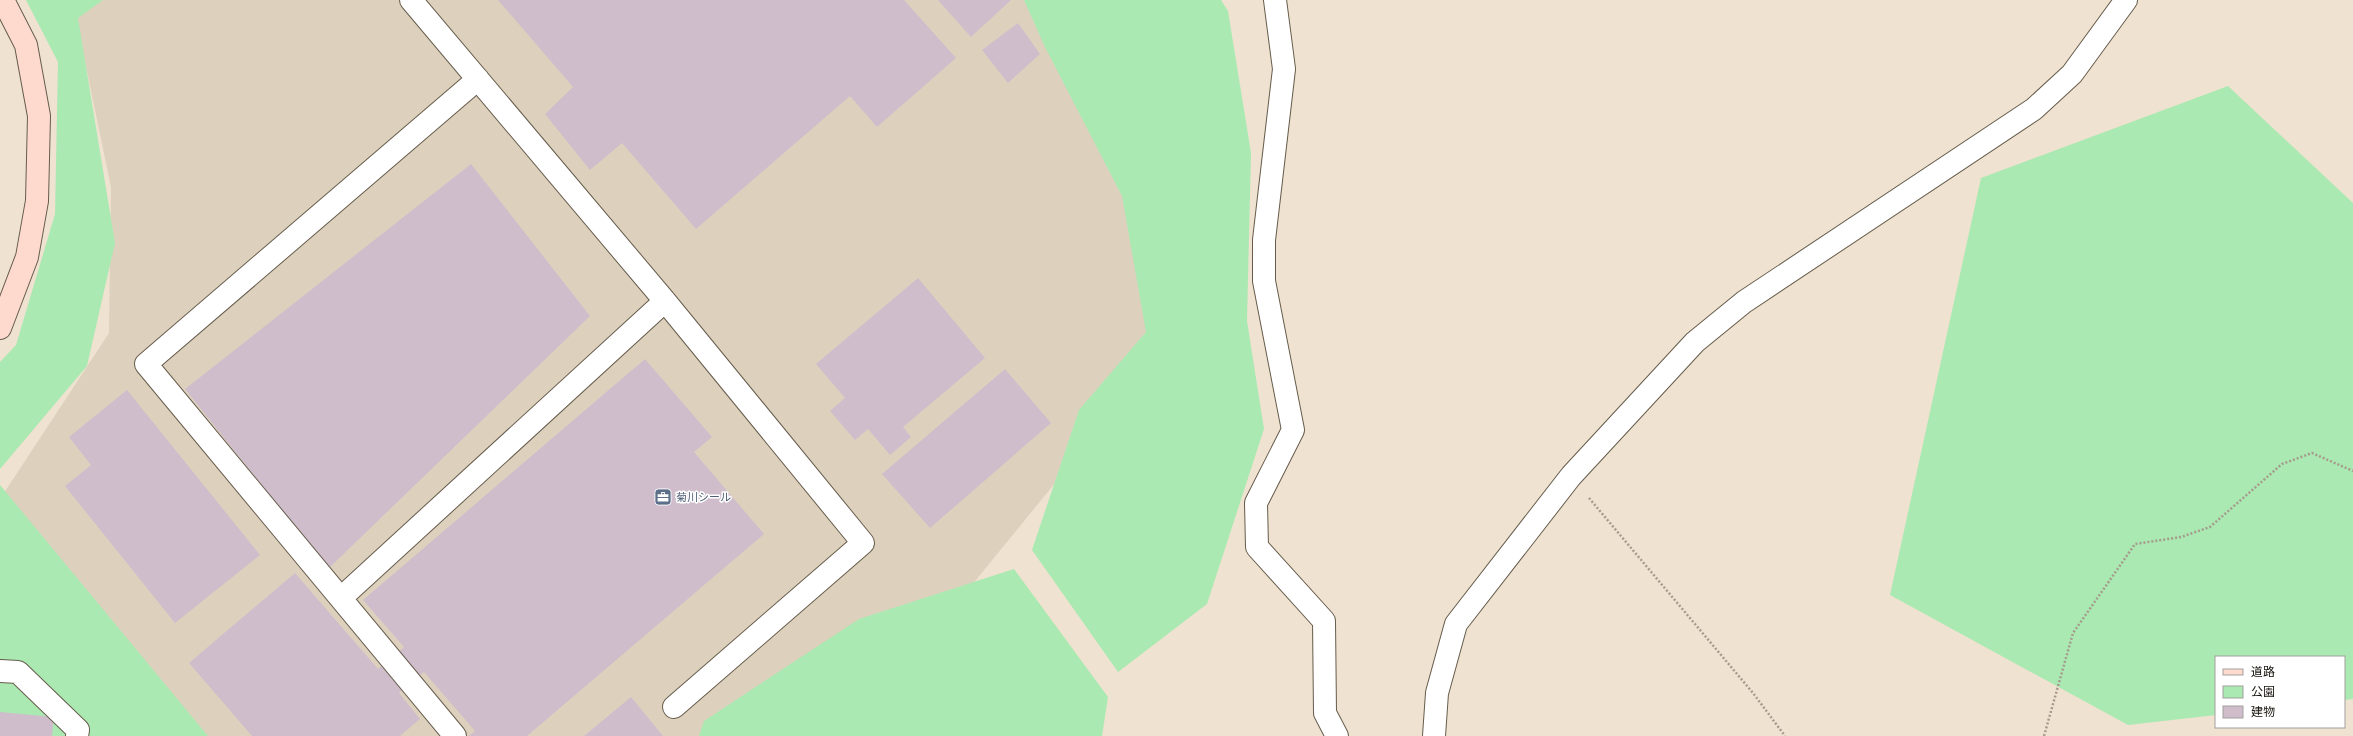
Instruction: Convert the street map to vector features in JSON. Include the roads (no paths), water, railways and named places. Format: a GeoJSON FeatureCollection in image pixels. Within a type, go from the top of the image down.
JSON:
{"type":"FeatureCollection","features":[{"type":"Feature","properties":{"kind":"street"},"geometry":{"type":"LineString","coordinates":[[0,328],[26,257],[37,201],[39,116],[26,46],[3,0]]}},
{"type":"Feature","properties":{"kind":"street"},"geometry":{"type":"LineString","coordinates":[[411,0],[665,301],[863,543],[674,707]]}},
{"type":"Feature","properties":{"kind":"street"},"geometry":{"type":"LineString","coordinates":[[1275,0],[1284,69],[1264,240],[1264,282],[1293,430],[1256,503],[1257,547],[1324,621],[1325,713],[1336,736]]}},
{"type":"Feature","properties":{"kind":"street"},"geometry":{"type":"LineString","coordinates":[[1434,736],[1437,693],[1456,624],[1571,476],[1695,342],[1738,307],[2034,108],[2072,74],[2126,0]]}},
{"type":"Feature","properties":{"kind":"street"},"geometry":{"type":"LineString","coordinates":[[455,736],[146,364],[478,79]]}},
{"type":"Feature","properties":{"kind":"street"},"geometry":{"type":"LineString","coordinates":[[341,598],[665,301]]}},
{"type":"Feature","properties":{"kind":"street"},"geometry":{"type":"LineString","coordinates":[[0,671],[18,672],[78,730],[77,736]]}},
{"type":"Feature","properties":{"kind":"place","name":"菊川シール"},"geometry":{"type":"Point","coordinates":[663,497]}}]}
